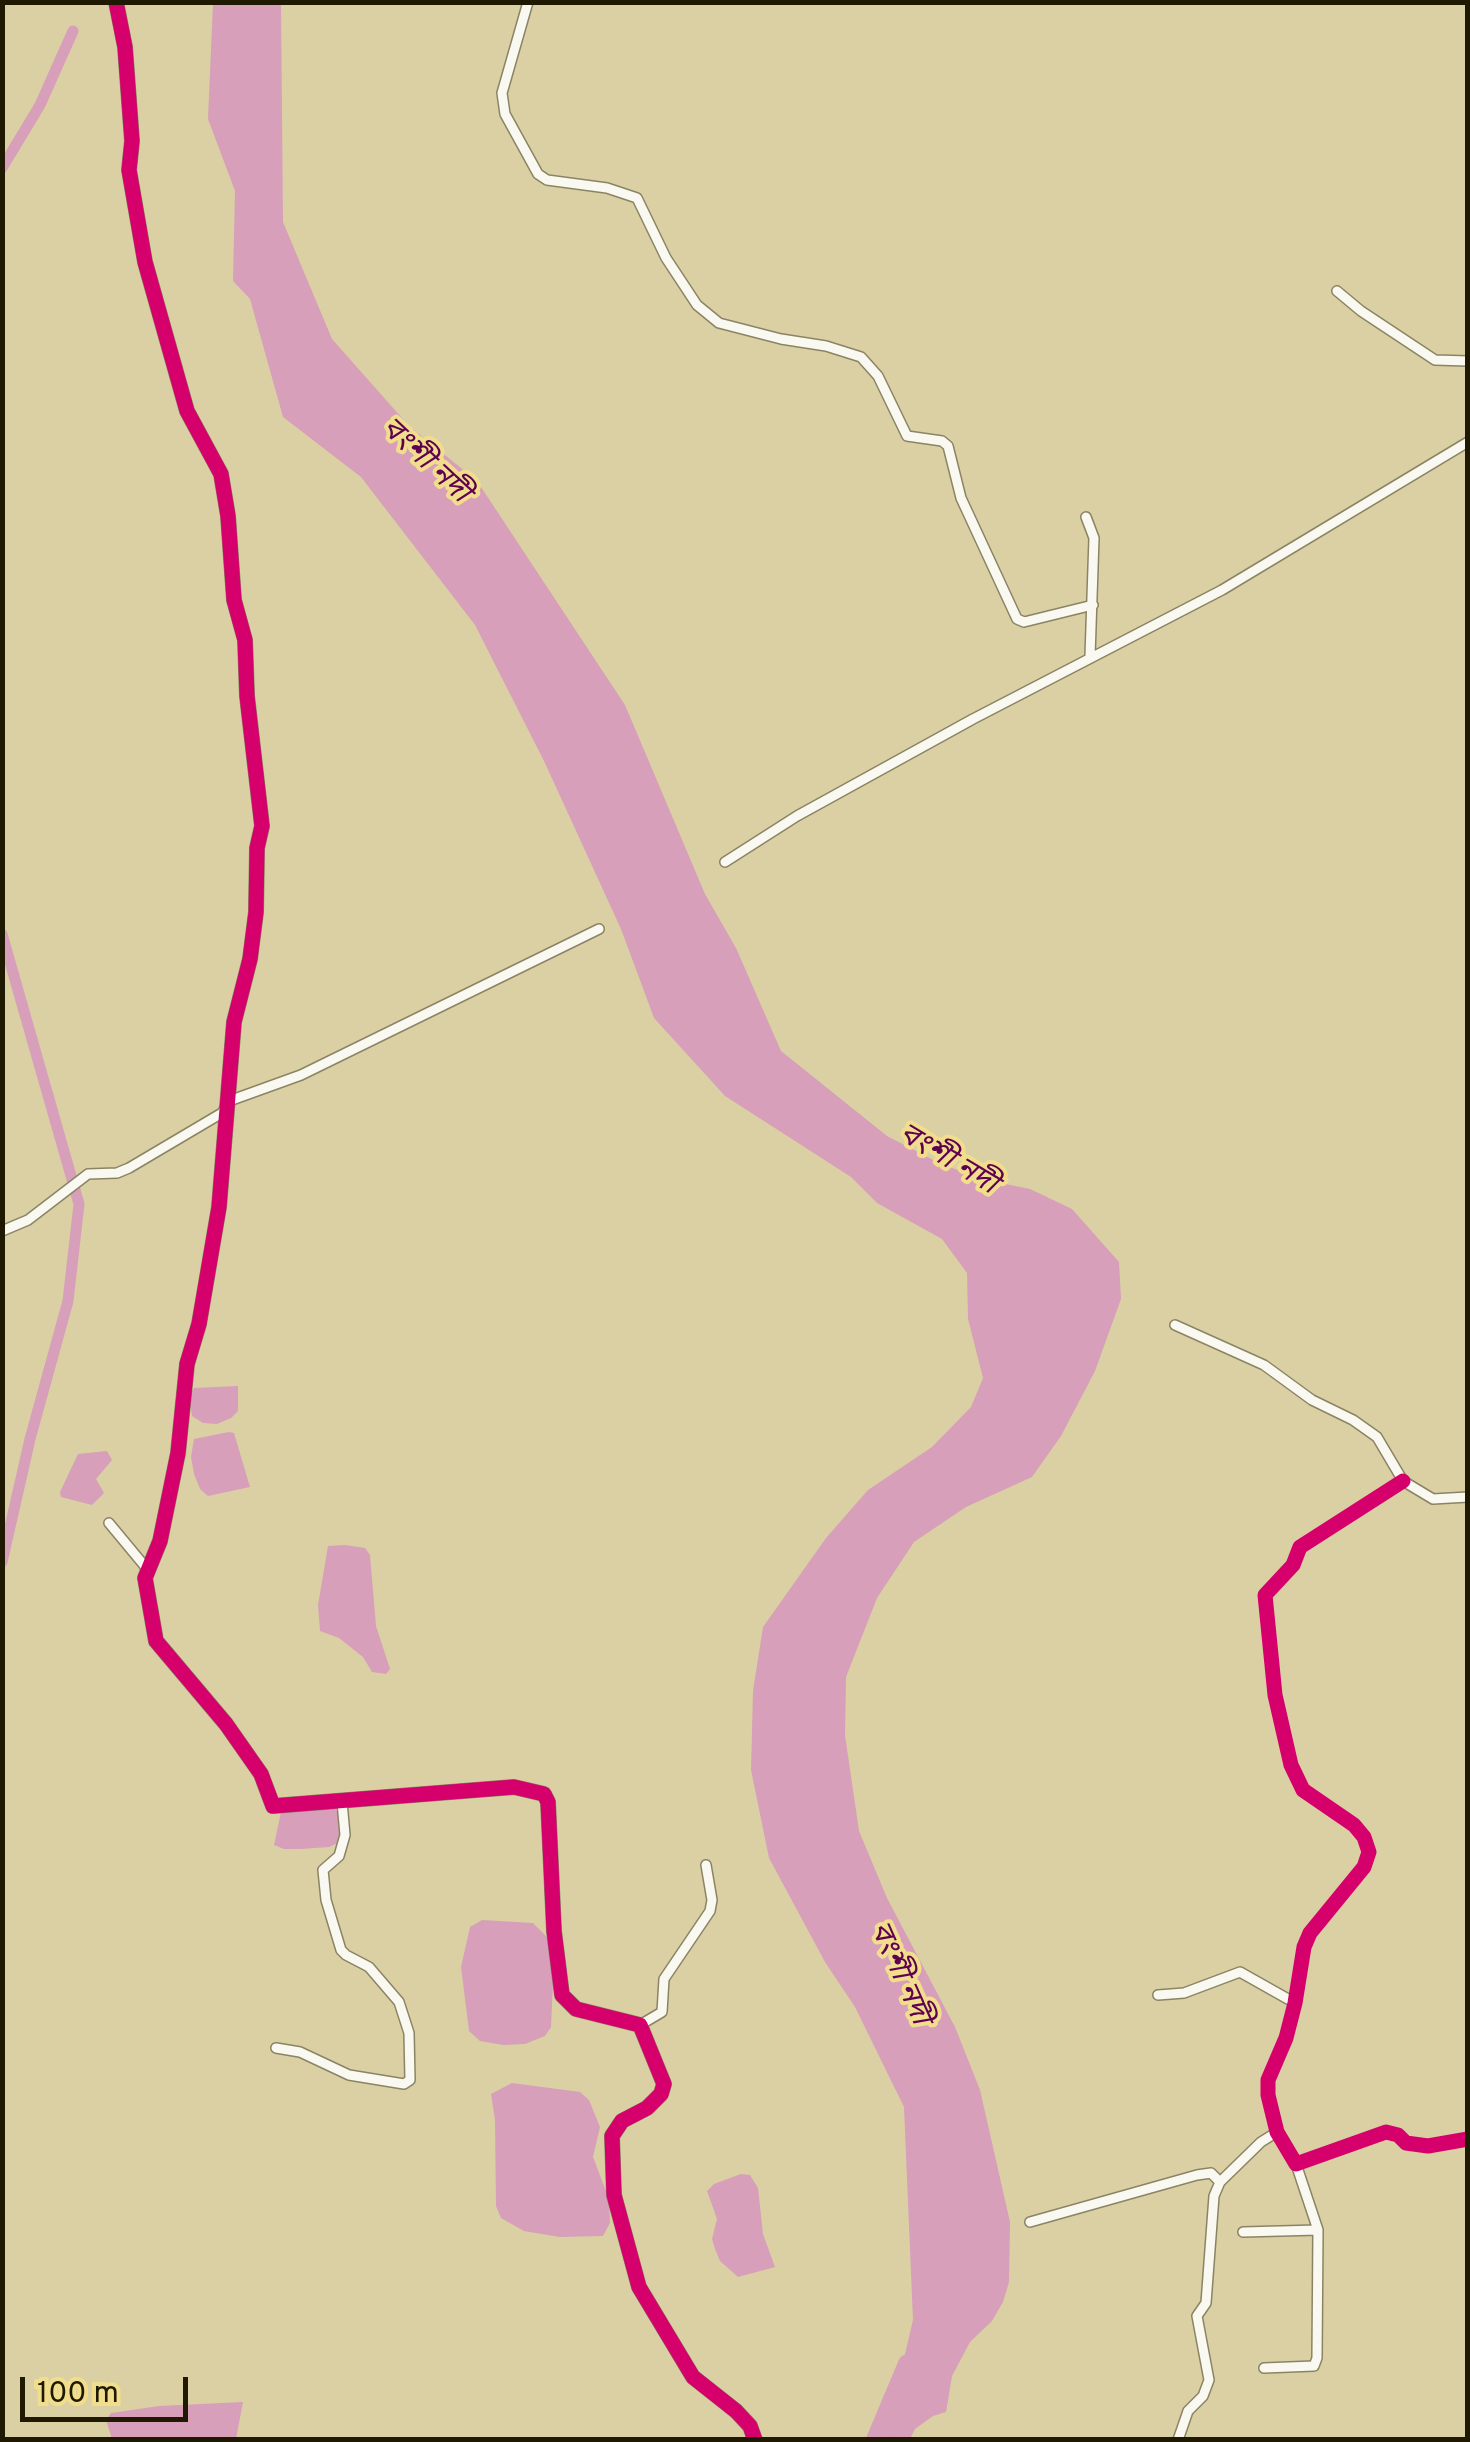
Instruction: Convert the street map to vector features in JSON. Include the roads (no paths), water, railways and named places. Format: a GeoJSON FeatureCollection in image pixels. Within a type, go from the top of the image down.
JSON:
{"type":"FeatureCollection","features":[{"type":"Feature","properties":{"kind":"street"},"geometry":{"type":"LineString","coordinates":[[116,2],[125,46],[132,141],[129,170],[136,223],[188,412],[221,474],[234,600],[245,640],[247,696],[262,826],[250,958],[234,1022],[219,1207],[199,1324],[187,1364],[178,1453],[160,1541],[145,1578],[156,1641],[226,1724],[260,1774],[274,1806],[514,1787],[544,1794],[548,1802],[554,1931],[562,1995],[576,2009],[640,2025],[662,2012],[664,1978],[710,1911],[706,1866]]}},
{"type":"Feature","properties":{"kind":"street"},"geometry":{"type":"LineString","coordinates":[[528,2],[502,94],[504,114],[538,174],[547,180],[607,188],[637,198],[666,258],[697,306],[719,323],[826,346],[861,358],[878,376],[907,436],[942,441],[948,446],[961,498],[1017,619],[1024,622],[1093,605]]}},
{"type":"Feature","properties":{"kind":"street"},"geometry":{"type":"LineString","coordinates":[[1337,291],[1360,311],[1435,360],[1468,361]]}},
{"type":"Feature","properties":{"kind":"street"},"geometry":{"type":"LineString","coordinates":[[725,862],[797,816],[1090,656],[1222,590],[1468,442]]}},
{"type":"Feature","properties":{"kind":"street"},"geometry":{"type":"LineString","coordinates":[[1086,516],[1094,538],[1090,656]]}},
{"type":"Feature","properties":{"kind":"street"},"geometry":{"type":"LineString","coordinates":[[2,1231],[28,1220],[80,1179],[128,1168],[222,1113],[229,1102],[301,1074],[599,929]]}},
{"type":"Feature","properties":{"kind":"street"},"geometry":{"type":"LineString","coordinates":[[1176,1325],[1264,1365],[1312,1400],[1353,1420],[1377,1437],[1402,1481],[1433,1499],[1468,1498]]}},
{"type":"Feature","properties":{"kind":"street"},"geometry":{"type":"LineString","coordinates":[[1264,2368],[1314,2366],[1317,2358],[1318,2230],[1296,2164],[1277,2132],[1270,2110],[1268,2080],[1286,2038],[1310,1933],[1356,1878],[1369,1852],[1354,1825],[1303,1790],[1291,1765],[1276,1695],[1265,1595],[1293,1565],[1300,1546],[1402,1481]]}},
{"type":"Feature","properties":{"kind":"street"},"geometry":{"type":"LineString","coordinates":[[109,1523],[148,1570]]}},
{"type":"Feature","properties":{"kind":"street"},"geometry":{"type":"LineString","coordinates":[[276,2048],[300,2052],[349,2074],[404,2084],[410,2080],[409,2033],[399,2002],[369,1967],[341,1950],[326,1900],[323,1870],[338,1856],[345,1835],[342,1802]]}},
{"type":"Feature","properties":{"kind":"street"},"geometry":{"type":"LineString","coordinates":[[1158,1995],[1184,1993],[1240,1972],[1295,2003]]}},
{"type":"Feature","properties":{"kind":"street"},"geometry":{"type":"LineString","coordinates":[[640,2025],[664,2084],[661,2094],[648,2108],[615,2128],[610,2159],[614,2195],[640,2287],[649,2304],[693,2377],[736,2411],[750,2426],[755,2440]]}},
{"type":"Feature","properties":{"kind":"street"},"geometry":{"type":"LineString","coordinates":[[1178,2440],[1188,2410],[1202,2396],[1209,2380],[1197,2316],[1206,2304],[1214,2196],[1220,2182],[1261,2142],[1277,2132]]}},
{"type":"Feature","properties":{"kind":"street"},"geometry":{"type":"LineString","coordinates":[[1296,2164],[1386,2132],[1398,2135],[1406,2144],[1428,2146],[1468,2140]]}},
{"type":"Feature","properties":{"kind":"street"},"geometry":{"type":"LineString","coordinates":[[1030,2222],[1197,2174],[1211,2173],[1220,2182]]}},
{"type":"Feature","properties":{"kind":"street"},"geometry":{"type":"LineString","coordinates":[[1243,2232],[1318,2230]]}},
{"type":"Feature","properties":{"kind":"water"},"geometry":{"type":"Polygon","coordinates":[[[213,3],[281,3],[283,222],[332,339],[409,426],[477,481],[625,705],[705,894],[736,948],[781,1051],[887,1136],[943,1165],[1030,1189],[1072,1209],[1119,1262],[1121,1299],[1095,1371],[1061,1436],[1032,1477],[966,1507],[914,1542],[877,1598],[846,1677],[845,1735],[859,1831],[887,1898],[955,2027],[980,2090],[1010,2222],[1009,2282],[1003,2302],[992,2321],[970,2342],[952,2376],[946,2412],[915,2429],[910,2439],[885,2439],[913,2320],[904,2107],[855,2007],[825,1962],[769,1858],[751,1770],[753,1691],[763,1627],[826,1538],[868,1490],[932,1447],[971,1407],[983,1378],[968,1319],[967,1273],[942,1239],[877,1203],[851,1177],[725,1096],[654,1018],[621,929],[544,761],[475,625],[361,477],[283,417],[250,299],[233,281],[235,191],[208,119],[213,3]]]}},
{"type":"Feature","properties":{"kind":"water"},"geometry":{"type":"Polygon","coordinates":[[[238,1386],[238,1411],[231,1418],[217,1424],[203,1423],[192,1416],[189,1396],[194,1388],[238,1386]]]}},
{"type":"Feature","properties":{"kind":"water"},"geometry":{"type":"Polygon","coordinates":[[[234,1433],[250,1487],[208,1496],[194,1474],[194,1439],[234,1433]]]}},
{"type":"Feature","properties":{"kind":"water"},"geometry":{"type":"Polygon","coordinates":[[[107,1451],[112,1460],[96,1479],[104,1493],[92,1505],[61,1497],[78,1454],[107,1451]]]}},
{"type":"Feature","properties":{"kind":"water"},"geometry":{"type":"Polygon","coordinates":[[[328,1546],[365,1548],[370,1555],[376,1626],[390,1669],[386,1674],[372,1672],[363,1657],[339,1638],[320,1631],[318,1605],[328,1546]]]}},
{"type":"Feature","properties":{"kind":"water"},"geometry":{"type":"Polygon","coordinates":[[[334,1807],[343,1835],[338,1843],[301,1849],[274,1845],[281,1812],[334,1807]]]}},
{"type":"Feature","properties":{"kind":"water"},"geometry":{"type":"Polygon","coordinates":[[[482,1920],[533,1923],[548,1938],[553,1983],[551,2027],[545,2036],[525,2044],[503,2045],[480,2041],[469,2031],[461,1967],[470,1927],[482,1920]]]}},
{"type":"Feature","properties":{"kind":"water"},"geometry":{"type":"Polygon","coordinates":[[[512,2083],[580,2092],[589,2100],[600,2127],[593,2157],[609,2199],[610,2223],[603,2236],[560,2237],[524,2231],[501,2218],[496,2206],[491,2094],[512,2083]]]}},
{"type":"Feature","properties":{"kind":"water"},"geometry":{"type":"Polygon","coordinates":[[[741,2174],[750,2175],[758,2188],[763,2234],[775,2267],[738,2277],[720,2261],[715,2249],[712,2239],[717,2219],[707,2191],[714,2184],[741,2174]]]}},
{"type":"Feature","properties":{"kind":"water"},"geometry":{"type":"Polygon","coordinates":[[[243,2402],[236,2439],[112,2439],[106,2420],[111,2413],[159,2406],[243,2402]]]}},
{"type":"Feature","properties":{"kind":"waterway"},"geometry":{"type":"LineString","coordinates":[[2,168],[40,105],[73,31]]}},
{"type":"Feature","properties":{"kind":"waterway"},"geometry":{"type":"LineString","coordinates":[[2,934],[79,1204],[68,1301],[30,1439],[2,1562]]}},
{"type":"Feature","properties":{"kind":"waterway","name":"বংশী নদী"},"geometry":{"type":"LineString","coordinates":[[876,2440],[908,2364]]}}]}
